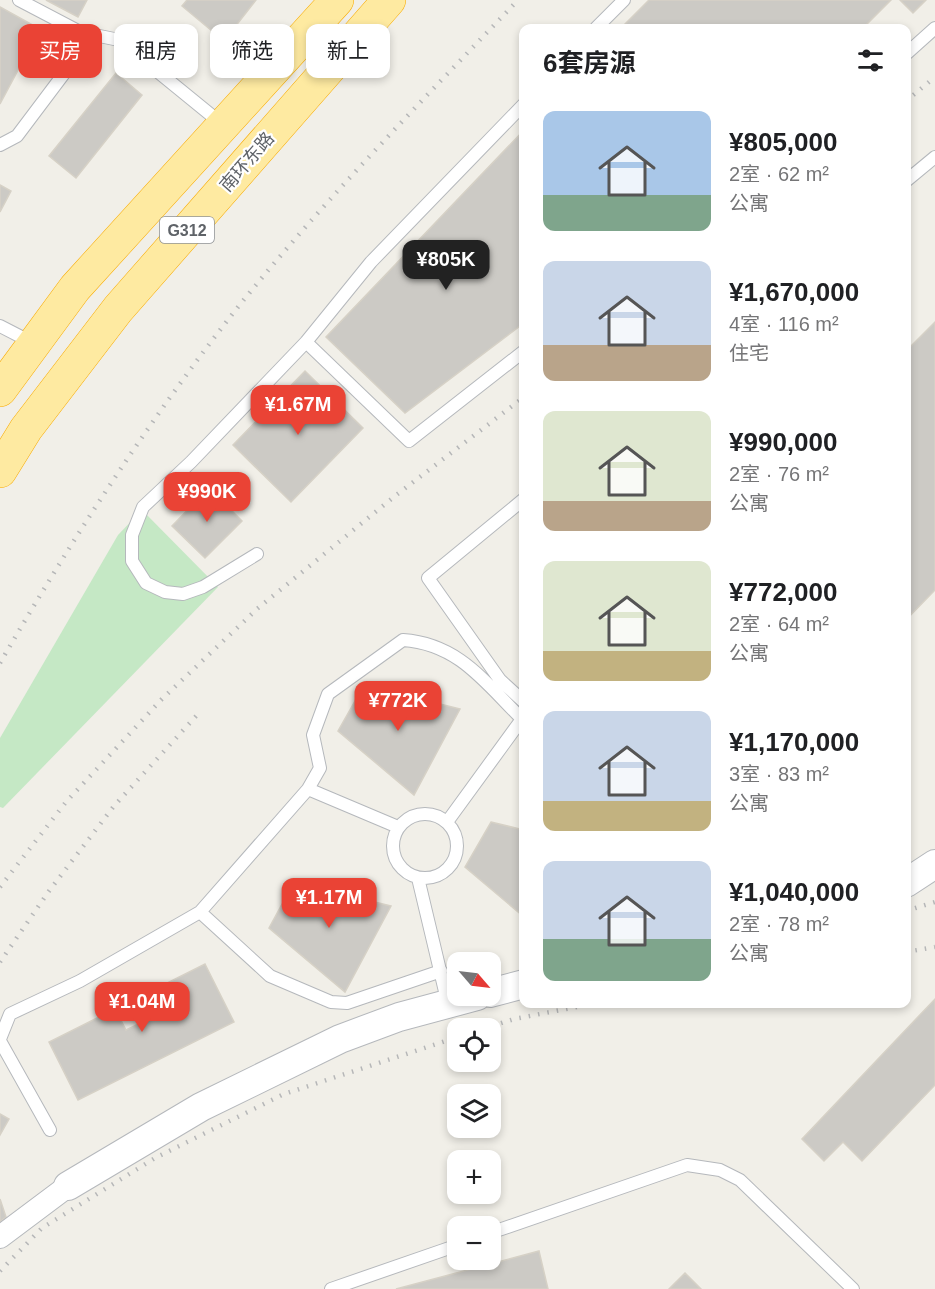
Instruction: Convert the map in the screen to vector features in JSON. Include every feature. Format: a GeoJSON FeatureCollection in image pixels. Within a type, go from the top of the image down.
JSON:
{"type":"FeatureCollection","features":[{"type":"Feature","properties":{"kind":"highway","name":"G312"},"geometry":{"type":"LineString","coordinates":[[0,390],[75,288],[337,0]]}},
{"type":"Feature","properties":{"kind":"highway","name":"南环东路"},"geometry":{"type":"LineString","coordinates":[[0,471],[26,429],[118,309],[389,0]]}},
{"type":"Feature","properties":{"kind":"street"},"geometry":{"type":"LineString","coordinates":[[911,880],[935,864]]}},
{"type":"Feature","properties":{"kind":"street"},"geometry":{"type":"LineString","coordinates":[[501,990],[519,985]]}},
{"type":"Feature","properties":{"kind":"street"},"geometry":{"type":"LineString","coordinates":[[0,1237],[68,1186],[201,1107],[340,1039],[399,1017],[447,1004]]}},
{"type":"Feature","properties":{"kind":"lane"},"geometry":{"type":"LineString","coordinates":[[19,0],[65,24]]}},
{"type":"Feature","properties":{"kind":"lane"},"geometry":{"type":"LineString","coordinates":[[600,24],[624,0]]}},
{"type":"Feature","properties":{"kind":"lane"},"geometry":{"type":"LineString","coordinates":[[911,50],[935,28]]}},
{"type":"Feature","properties":{"kind":"lane"},"geometry":{"type":"LineString","coordinates":[[102,37],[119,40],[224,125]]}},
{"type":"Feature","properties":{"kind":"lane"},"geometry":{"type":"LineString","coordinates":[[0,145],[17,136],[61,78]]}},
{"type":"Feature","properties":{"kind":"lane"},"geometry":{"type":"LineString","coordinates":[[257,554],[203,586],[183,594],[165,592],[146,583],[132,561],[132,535],[143,507],[191,462],[306,342],[371,262],[519,109]]}},
{"type":"Feature","properties":{"kind":"lane"},"geometry":{"type":"LineString","coordinates":[[911,177],[935,157]]}},
{"type":"Feature","properties":{"kind":"lane"},"geometry":{"type":"LineString","coordinates":[[0,326],[34,344]]}},
{"type":"Feature","properties":{"kind":"lane"},"geometry":{"type":"LineString","coordinates":[[306,342],[409,441],[519,355]]}},
{"type":"Feature","properties":{"kind":"lane"},"geometry":{"type":"LineString","coordinates":[[519,503],[428,578],[500,680],[519,697]]}},
{"type":"Feature","properties":{"kind":"lane"},"geometry":{"type":"LineString","coordinates":[[50,1130],[0,1040],[10,1014],[80,981],[200,912],[308,789],[320,768],[313,735],[328,694],[403,639],[425,641],[456,655],[519,716]]}},
{"type":"Feature","properties":{"kind":"lane"},"geometry":{"type":"LineString","coordinates":[[447,822],[519,725]]}},
{"type":"Feature","properties":{"kind":"lane"},"geometry":{"type":"LineString","coordinates":[[308,789],[399,827]]}},
{"type":"Feature","properties":{"kind":"lane"},"geometry":{"type":"LineString","coordinates":[[427,814],[447,822],[457,840],[454,861],[439,876],[418,878],[400,867],[392,848],[399,827],[406,819],[427,814]]}},
{"type":"Feature","properties":{"kind":"lane"},"geometry":{"type":"LineString","coordinates":[[418,878],[447,999]]}},
{"type":"Feature","properties":{"kind":"lane"},"geometry":{"type":"LineString","coordinates":[[200,912],[270,976],[331,1002],[347,1003],[441,971]]}},
{"type":"Feature","properties":{"kind":"lane"},"geometry":{"type":"LineString","coordinates":[[501,1229],[687,1164],[720,1170],[740,1180],[853,1289]]}},
{"type":"Feature","properties":{"kind":"lane"},"geometry":{"type":"LineString","coordinates":[[331,1289],[447,1249]]}},
{"type":"Feature","properties":{"kind":"green space"},"geometry":{"type":"Polygon","coordinates":[[[142,510],[218,587],[3,808],[0,807],[0,738],[118,535],[142,510]]]}},
{"type":"Feature","properties":{"kind":"building"},"geometry":{"type":"Polygon","coordinates":[[[46,0],[87,0],[78,17],[46,0]]]}},
{"type":"Feature","properties":{"kind":"building"},"geometry":{"type":"Polygon","coordinates":[[[187,0],[256,0],[237,24],[210,24],[210,29],[182,6],[187,0]]]}},
{"type":"Feature","properties":{"kind":"building"},"geometry":{"type":"Polygon","coordinates":[[[649,0],[891,0],[867,24],[625,24],[649,0]]]}},
{"type":"Feature","properties":{"kind":"building"},"geometry":{"type":"Polygon","coordinates":[[[900,0],[926,0],[913,13],[900,0]]]}},
{"type":"Feature","properties":{"kind":"building"},"geometry":{"type":"Polygon","coordinates":[[[0,7],[31,24],[18,24],[18,70],[0,104],[0,7]]]}},
{"type":"Feature","properties":{"kind":"building"},"geometry":{"type":"Polygon","coordinates":[[[114,75],[114,78],[122,78],[142,95],[76,178],[49,156],[114,75]]]}},
{"type":"Feature","properties":{"kind":"building"},"geometry":{"type":"Polygon","coordinates":[[[519,135],[519,327],[405,413],[326,337],[519,135]]]}},
{"type":"Feature","properties":{"kind":"building"},"geometry":{"type":"Polygon","coordinates":[[[0,185],[11,191],[0,212],[0,185]]]}},
{"type":"Feature","properties":{"kind":"building"},"geometry":{"type":"Polygon","coordinates":[[[935,322],[935,590],[911,615],[911,346],[935,322]]]}},
{"type":"Feature","properties":{"kind":"building"},"geometry":{"type":"Polygon","coordinates":[[[305,371],[363,428],[291,502],[233,445],[305,371]]]}},
{"type":"Feature","properties":{"kind":"building"},"geometry":{"type":"Polygon","coordinates":[[[209,488],[242,521],[205,558],[172,526],[209,488]]]}},
{"type":"Feature","properties":{"kind":"building"},"geometry":{"type":"Polygon","coordinates":[[[364,685],[460,709],[414,795],[338,731],[364,685]]]}},
{"type":"Feature","properties":{"kind":"building"},"geometry":{"type":"Polygon","coordinates":[[[491,822],[519,829],[519,913],[465,867],[491,822]]]}},
{"type":"Feature","properties":{"kind":"building"},"geometry":{"type":"Polygon","coordinates":[[[294,882],[391,906],[345,992],[269,928],[294,882]]]}},
{"type":"Feature","properties":{"kind":"building"},"geometry":{"type":"Polygon","coordinates":[[[205,964],[234,1022],[78,1100],[49,1042],[115,1009],[126,1030],[145,1021],[135,999],[205,964]]]}},
{"type":"Feature","properties":{"kind":"building"},"geometry":{"type":"Polygon","coordinates":[[[935,999],[935,1085],[862,1161],[843,1142],[824,1161],[802,1139],[935,999]]]}},
{"type":"Feature","properties":{"kind":"building"},"geometry":{"type":"Polygon","coordinates":[[[0,1114],[9,1119],[0,1135],[0,1114]]]}},
{"type":"Feature","properties":{"kind":"building"},"geometry":{"type":"Polygon","coordinates":[[[0,1199],[6,1217],[0,1222],[0,1199]]]}},
{"type":"Feature","properties":{"kind":"building"},"geometry":{"type":"Polygon","coordinates":[[[539,1251],[548,1289],[396,1289],[468,1270],[501,1270],[501,1261],[539,1251]]]}},
{"type":"Feature","properties":{"kind":"building"},"geometry":{"type":"Polygon","coordinates":[[[685,1273],[701,1289],[669,1289],[685,1273]]]}},
{"type":"Feature","properties":{"kind":"railway"},"geometry":{"type":"LineString","coordinates":[[0,663],[54,572],[111,483],[234,312],[337,192],[518,0]]}},
{"type":"Feature","properties":{"kind":"railway"},"geometry":{"type":"LineString","coordinates":[[911,97],[935,77]]}},
{"type":"Feature","properties":{"kind":"railway"},"geometry":{"type":"LineString","coordinates":[[0,887],[66,802],[161,700],[257,609],[395,496],[519,401]]}},
{"type":"Feature","properties":{"kind":"railway"},"geometry":{"type":"LineString","coordinates":[[0,962],[49,891],[114,806],[198,714]]}},
{"type":"Feature","properties":{"kind":"railway"},"geometry":{"type":"LineString","coordinates":[[911,909],[935,902]]}},
{"type":"Feature","properties":{"kind":"railway"},"geometry":{"type":"LineString","coordinates":[[911,951],[935,947]]}},
{"type":"Feature","properties":{"kind":"railway"},"geometry":{"type":"LineString","coordinates":[[501,1023],[571,1008]]}},
{"type":"Feature","properties":{"kind":"railway"},"geometry":{"type":"LineString","coordinates":[[0,1271],[42,1228],[155,1158],[284,1094],[447,1041]]}}]}
